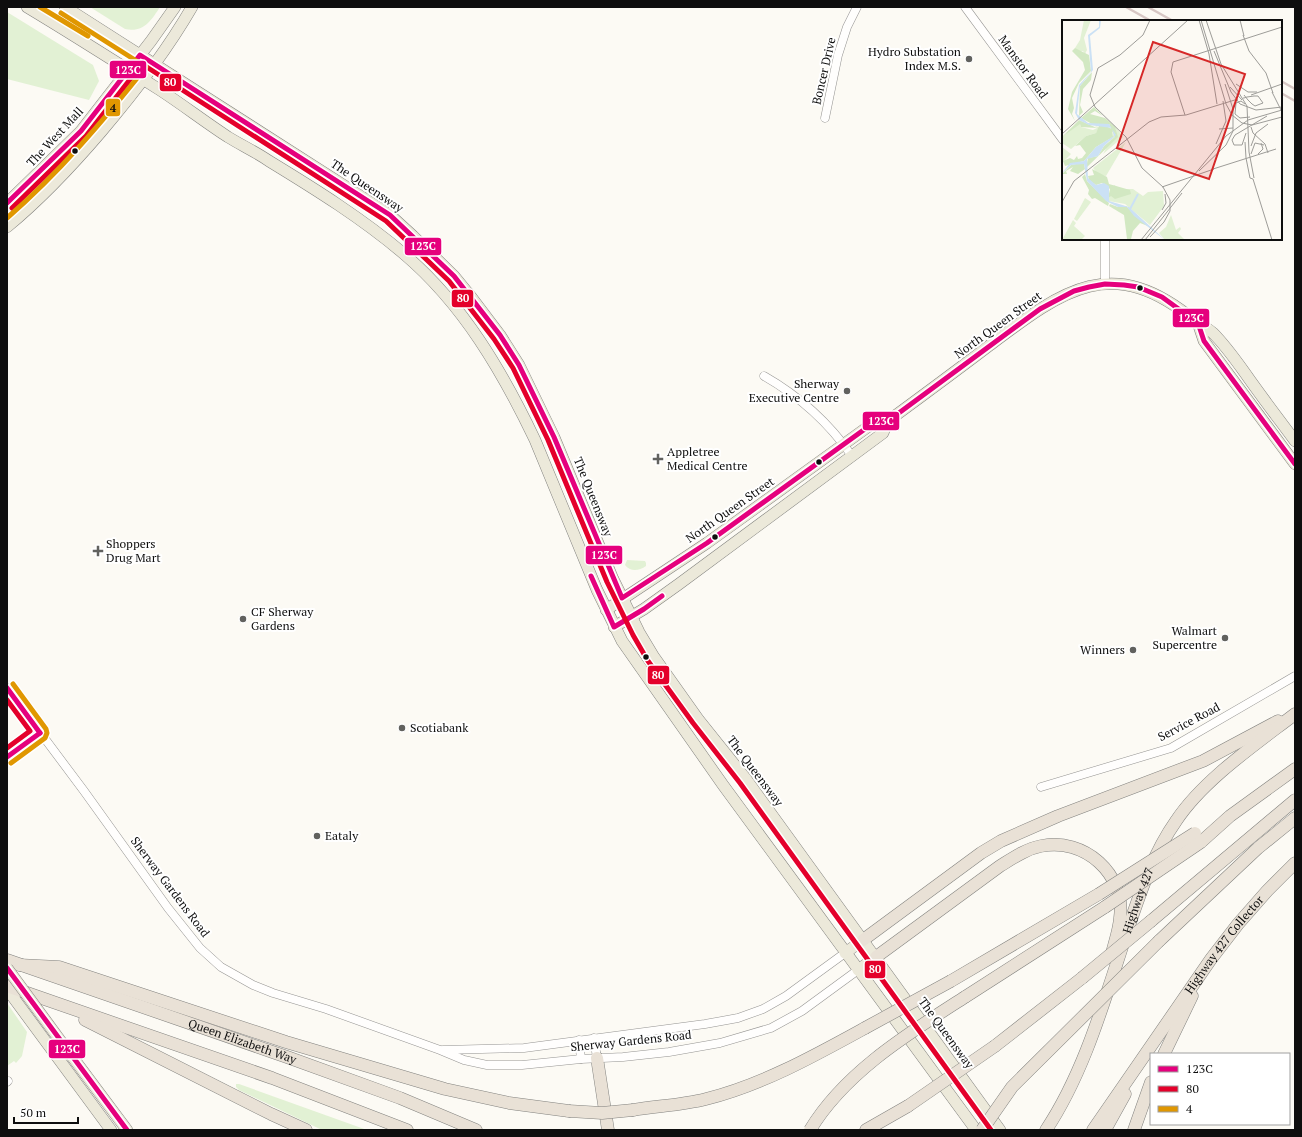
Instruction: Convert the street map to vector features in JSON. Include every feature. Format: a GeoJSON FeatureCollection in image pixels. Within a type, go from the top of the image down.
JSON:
{"type":"FeatureCollection","features":[{"type":"Feature","properties":{"kind":"highway"},"geometry":{"type":"LineString","coordinates":[[863,940],[981,853],[1001,841],[1058,816],[1203,761],[1295,713]]}},
{"type":"Feature","properties":{"kind":"highway","name":"Highway 427"},"geometry":{"type":"LineString","coordinates":[[1046,1130],[1069,1092],[1094,1028],[1140,892],[1162,843],[1176,820],[1202,790],[1238,758],[1295,713]]}},
{"type":"Feature","properties":{"kind":"highway"},"geometry":{"type":"LineString","coordinates":[[19,964],[59,967],[286,1042],[445,1089],[509,1103],[569,1111],[602,1113],[634,1110],[706,1099],[756,1083],[826,1050],[951,981],[1198,837],[1295,769]]}},
{"type":"Feature","properties":{"kind":"highway"},"geometry":{"type":"LineString","coordinates":[[866,1130],[908,1106],[995,1046],[1082,978],[1295,800]]}},
{"type":"Feature","properties":{"kind":"highway"},"geometry":{"type":"LineString","coordinates":[[982,1130],[1012,1087],[1159,941],[1258,848],[1295,818]]}},
{"type":"Feature","properties":{"kind":"highway"},"geometry":{"type":"LineString","coordinates":[[810,1130],[840,1092],[866,1066],[893,1045],[964,997],[1105,907],[1198,837]]}},
{"type":"Feature","properties":{"kind":"highway"},"geometry":{"type":"LineString","coordinates":[[876,957],[1000,866],[1017,856],[1043,845],[1072,846],[1100,862],[1114,882],[1120,904],[1120,918],[1094,1028]]}},
{"type":"Feature","properties":{"kind":"highway","name":"Highway 427 Collector"},"geometry":{"type":"LineString","coordinates":[[1160,1032],[1211,959],[1238,924],[1267,891],[1295,863]]}},
{"type":"Feature","properties":{"kind":"highway"},"geometry":{"type":"LineString","coordinates":[[1164,1053],[1211,959]]}},
{"type":"Feature","properties":{"kind":"highway","name":"Queen Elizabeth Way"},"geometry":{"type":"LineString","coordinates":[[7,960],[400,1098],[476,1130]]}},
{"type":"Feature","properties":{"kind":"highway","name":"Queen Elizabeth Way"},"geometry":{"type":"LineString","coordinates":[[7,988],[272,1078],[407,1130]]}},
{"type":"Feature","properties":{"kind":"highway"},"geometry":{"type":"LineString","coordinates":[[51,1002],[271,1114],[306,1130]]}},
{"type":"Feature","properties":{"kind":"highway"},"geometry":{"type":"LineString","coordinates":[[1093,1130],[1160,1032]]}},
{"type":"Feature","properties":{"kind":"highway"},"geometry":{"type":"LineString","coordinates":[[1105,1130],[1160,1032]]}},
{"type":"Feature","properties":{"kind":"highway"},"geometry":{"type":"LineString","coordinates":[[597,1058],[608,1130]]}},
{"type":"Feature","properties":{"kind":"highway"},"geometry":{"type":"LineString","coordinates":[[1134,1130],[1150,1085]]}},
{"type":"Feature","properties":{"kind":"main road"},"geometry":{"type":"LineString","coordinates":[[27,7],[144,80],[229,137],[319,193],[379,234],[411,260],[432,280],[478,336],[502,375],[535,440],[606,610],[622,641],[649,681],[845,953],[976,1130]]}},
{"type":"Feature","properties":{"kind":"main road","name":"The Queensway"},"geometry":{"type":"LineString","coordinates":[[65,7],[390,215],[454,276],[500,335],[519,365],[554,437],[613,579],[632,616],[638,632],[698,719],[750,785],[1000,1130]]}},
{"type":"Feature","properties":{"kind":"main road","name":"The West Mall"},"geometry":{"type":"LineString","coordinates":[[7,203],[82,131],[175,7]]}},
{"type":"Feature","properties":{"kind":"main road"},"geometry":{"type":"LineString","coordinates":[[7,227],[24,213],[69,168],[144,80],[156,65],[192,7]]}},
{"type":"Feature","properties":{"kind":"main road","name":"North Queen Street"},"geometry":{"type":"LineString","coordinates":[[614,627],[679,584],[883,433],[888,421],[1040,309],[1074,291],[1105,284],[1124,285],[1138,287],[1170,302],[1212,332],[1226,348],[1295,441]]}},
{"type":"Feature","properties":{"kind":"main road"},"geometry":{"type":"LineString","coordinates":[[1198,323],[1204,340],[1295,464]]}},
{"type":"Feature","properties":{"kind":"main road","name":"North Queen Street"},"geometry":{"type":"LineString","coordinates":[[606,610],[707,543],[876,421],[888,421]]}},
{"type":"Feature","properties":{"kind":"main road"},"geometry":{"type":"LineString","coordinates":[[535,440],[543,449],[552,454],[562,456]]}},
{"type":"Feature","properties":{"kind":"main road","name":"Sherway Gardens Road"},"geometry":{"type":"LineString","coordinates":[[845,953],[863,940]]}},
{"type":"Feature","properties":{"kind":"main road","name":"Sherway Gardens Road"},"geometry":{"type":"LineString","coordinates":[[858,970],[876,957]]}},
{"type":"Feature","properties":{"kind":"main road"},"geometry":{"type":"LineString","coordinates":[[7,968],[127,1130]]}},
{"type":"Feature","properties":{"kind":"main road"},"geometry":{"type":"LineString","coordinates":[[7,988],[111,1130]]}},
{"type":"Feature","properties":{"kind":"street","name":"Boncer Drive"},"geometry":{"type":"LineString","coordinates":[[825,118],[838,55],[857,7]]}},
{"type":"Feature","properties":{"kind":"street","name":"Manstor Road"},"geometry":{"type":"LineString","coordinates":[[965,7],[1062,139]]}},
{"type":"Feature","properties":{"kind":"street"},"geometry":{"type":"LineString","coordinates":[[1105,240],[1105,284]]}},
{"type":"Feature","properties":{"kind":"street"},"geometry":{"type":"LineString","coordinates":[[764,376],[784,388],[812,410],[844,444],[852,456]]}},
{"type":"Feature","properties":{"kind":"street","name":"Service Road"},"geometry":{"type":"LineString","coordinates":[[1041,787],[1096,772],[1171,748],[1295,676]]}},
{"type":"Feature","properties":{"kind":"street","name":"Sherway Gardens Road"},"geometry":{"type":"LineString","coordinates":[[7,688],[180,923],[200,948],[221,967],[253,985],[273,993],[326,1009],[464,1060],[487,1065],[522,1065],[581,1058],[623,1057],[661,1053],[713,1044],[771,1028],[802,1011],[858,970]]}},
{"type":"Feature","properties":{"kind":"street"},"geometry":{"type":"LineString","coordinates":[[7,757],[40,733]]}},
{"type":"Feature","properties":{"kind":"street","name":"Sherway Gardens Road"},"geometry":{"type":"LineString","coordinates":[[440,1050],[524,1048],[705,1024],[738,1018],[763,1009],[786,996],[845,953]]}},
{"type":"Feature","properties":{"kind":"street"},"geometry":{"type":"LineString","coordinates":[[594,1038],[597,1058]]}},
{"type":"Feature","properties":{"kind":"street"},"geometry":{"type":"LineString","coordinates":[[579,1040],[581,1058]]}},
{"type":"Feature","properties":{"kind":"green space"},"geometry":{"type":"Polygon","coordinates":[[[90,7],[160,7],[146,25],[131,30],[125,29],[90,7]]]}},
{"type":"Feature","properties":{"kind":"green space"},"geometry":{"type":"Polygon","coordinates":[[[7,12],[93,65],[99,81],[89,100],[7,79],[7,12]]]}},
{"type":"Feature","properties":{"kind":"green space"},"geometry":{"type":"Polygon","coordinates":[[[627,560],[645,561],[646,566],[638,570],[632,570],[625,565],[627,560]]]}},
{"type":"Feature","properties":{"kind":"green space"},"geometry":{"type":"Polygon","coordinates":[[[7,1003],[27,1032],[22,1056],[16,1063],[14,1061],[7,1066],[7,1003]]]}},
{"type":"Feature","properties":{"kind":"green space"},"geometry":{"type":"Polygon","coordinates":[[[236,1084],[367,1130],[322,1130],[239,1090],[236,1087],[236,1084]]]}},
{"type":"Feature","properties":{"kind":"railway"},"geometry":{"type":"LineString","coordinates":[[1126,7],[1149,20]]}},
{"type":"Feature","properties":{"kind":"railway"},"geometry":{"type":"LineString","coordinates":[[1148,7],[1171,20]]}},
{"type":"Feature","properties":{"kind":"railway"},"geometry":{"type":"LineString","coordinates":[[1282,82],[1295,89]]}},
{"type":"Feature","properties":{"kind":"railway"},"geometry":{"type":"LineString","coordinates":[[1282,94],[1295,101]]}},
{"type":"Feature","properties":{"kind":"transit line","name":"4"},"geometry":{"type":"LineString","coordinates":[[40,7],[88,36]]}},
{"type":"Feature","properties":{"kind":"transit line","name":"4"},"geometry":{"type":"LineString","coordinates":[[7,218],[45,183],[80,146],[146,67],[61,13]]}},
{"type":"Feature","properties":{"kind":"transit line","name":"123C"},"geometry":{"type":"LineString","coordinates":[[7,203],[81,131],[140,55],[390,215],[454,276],[500,335],[519,365],[554,437],[622,598],[707,543],[876,421],[888,421],[1040,309],[1074,291],[1089,287],[1105,284],[1138,287],[1162,297],[1198,323],[1204,341],[1295,464]]}},
{"type":"Feature","properties":{"kind":"transit line","name":"80"},"geometry":{"type":"LineString","coordinates":[[12,208],[86,136],[142,64],[386,221],[449,281],[494,339],[513,368],[548,440],[607,582],[633,635],[648,661],[693,723],[740,783],[991,1130]]}},
{"type":"Feature","properties":{"kind":"transit line","name":"123C"},"geometry":{"type":"LineString","coordinates":[[591,576],[614,627],[662,596]]}},
{"type":"Feature","properties":{"kind":"transit line","name":"4"},"geometry":{"type":"LineString","coordinates":[[11,763],[45,738],[47,733],[46,729],[13,684]]}},
{"type":"Feature","properties":{"kind":"transit line","name":"123C"},"geometry":{"type":"LineString","coordinates":[[7,688],[40,733]]}},
{"type":"Feature","properties":{"kind":"transit line","name":"80"},"geometry":{"type":"LineString","coordinates":[[7,700],[30,731],[7,748]]}},
{"type":"Feature","properties":{"kind":"transit line","name":"123C"},"geometry":{"type":"LineString","coordinates":[[7,757],[40,733]]}},
{"type":"Feature","properties":{"kind":"transit line","name":"123C"},"geometry":{"type":"LineString","coordinates":[[7,968],[127,1130]]}},
{"type":"Feature","properties":{"kind":"place","name":"Hydro Substation Index M.S."},"geometry":{"type":"Point","coordinates":[969,59]}},
{"type":"Feature","properties":{"kind":"place","name":"Sherway Executive Centre"},"geometry":{"type":"Point","coordinates":[847,391]}},
{"type":"Feature","properties":{"kind":"place","name":"Appletree Medical Centre"},"geometry":{"type":"Point","coordinates":[658,459]}},
{"type":"Feature","properties":{"kind":"place","name":"Shoppers Drug Mart"},"geometry":{"type":"Point","coordinates":[98,551]}},
{"type":"Feature","properties":{"kind":"place","name":"CF Sherway Gardens"},"geometry":{"type":"Point","coordinates":[243,619]}},
{"type":"Feature","properties":{"kind":"place","name":"Walmart Supercentre"},"geometry":{"type":"Point","coordinates":[1225,638]}},
{"type":"Feature","properties":{"kind":"place","name":"Winners"},"geometry":{"type":"Point","coordinates":[1133,650]}},
{"type":"Feature","properties":{"kind":"place","name":"Scotiabank"},"geometry":{"type":"Point","coordinates":[402,728]}},
{"type":"Feature","properties":{"kind":"place","name":"Eataly"},"geometry":{"type":"Point","coordinates":[317,836]}}]}
